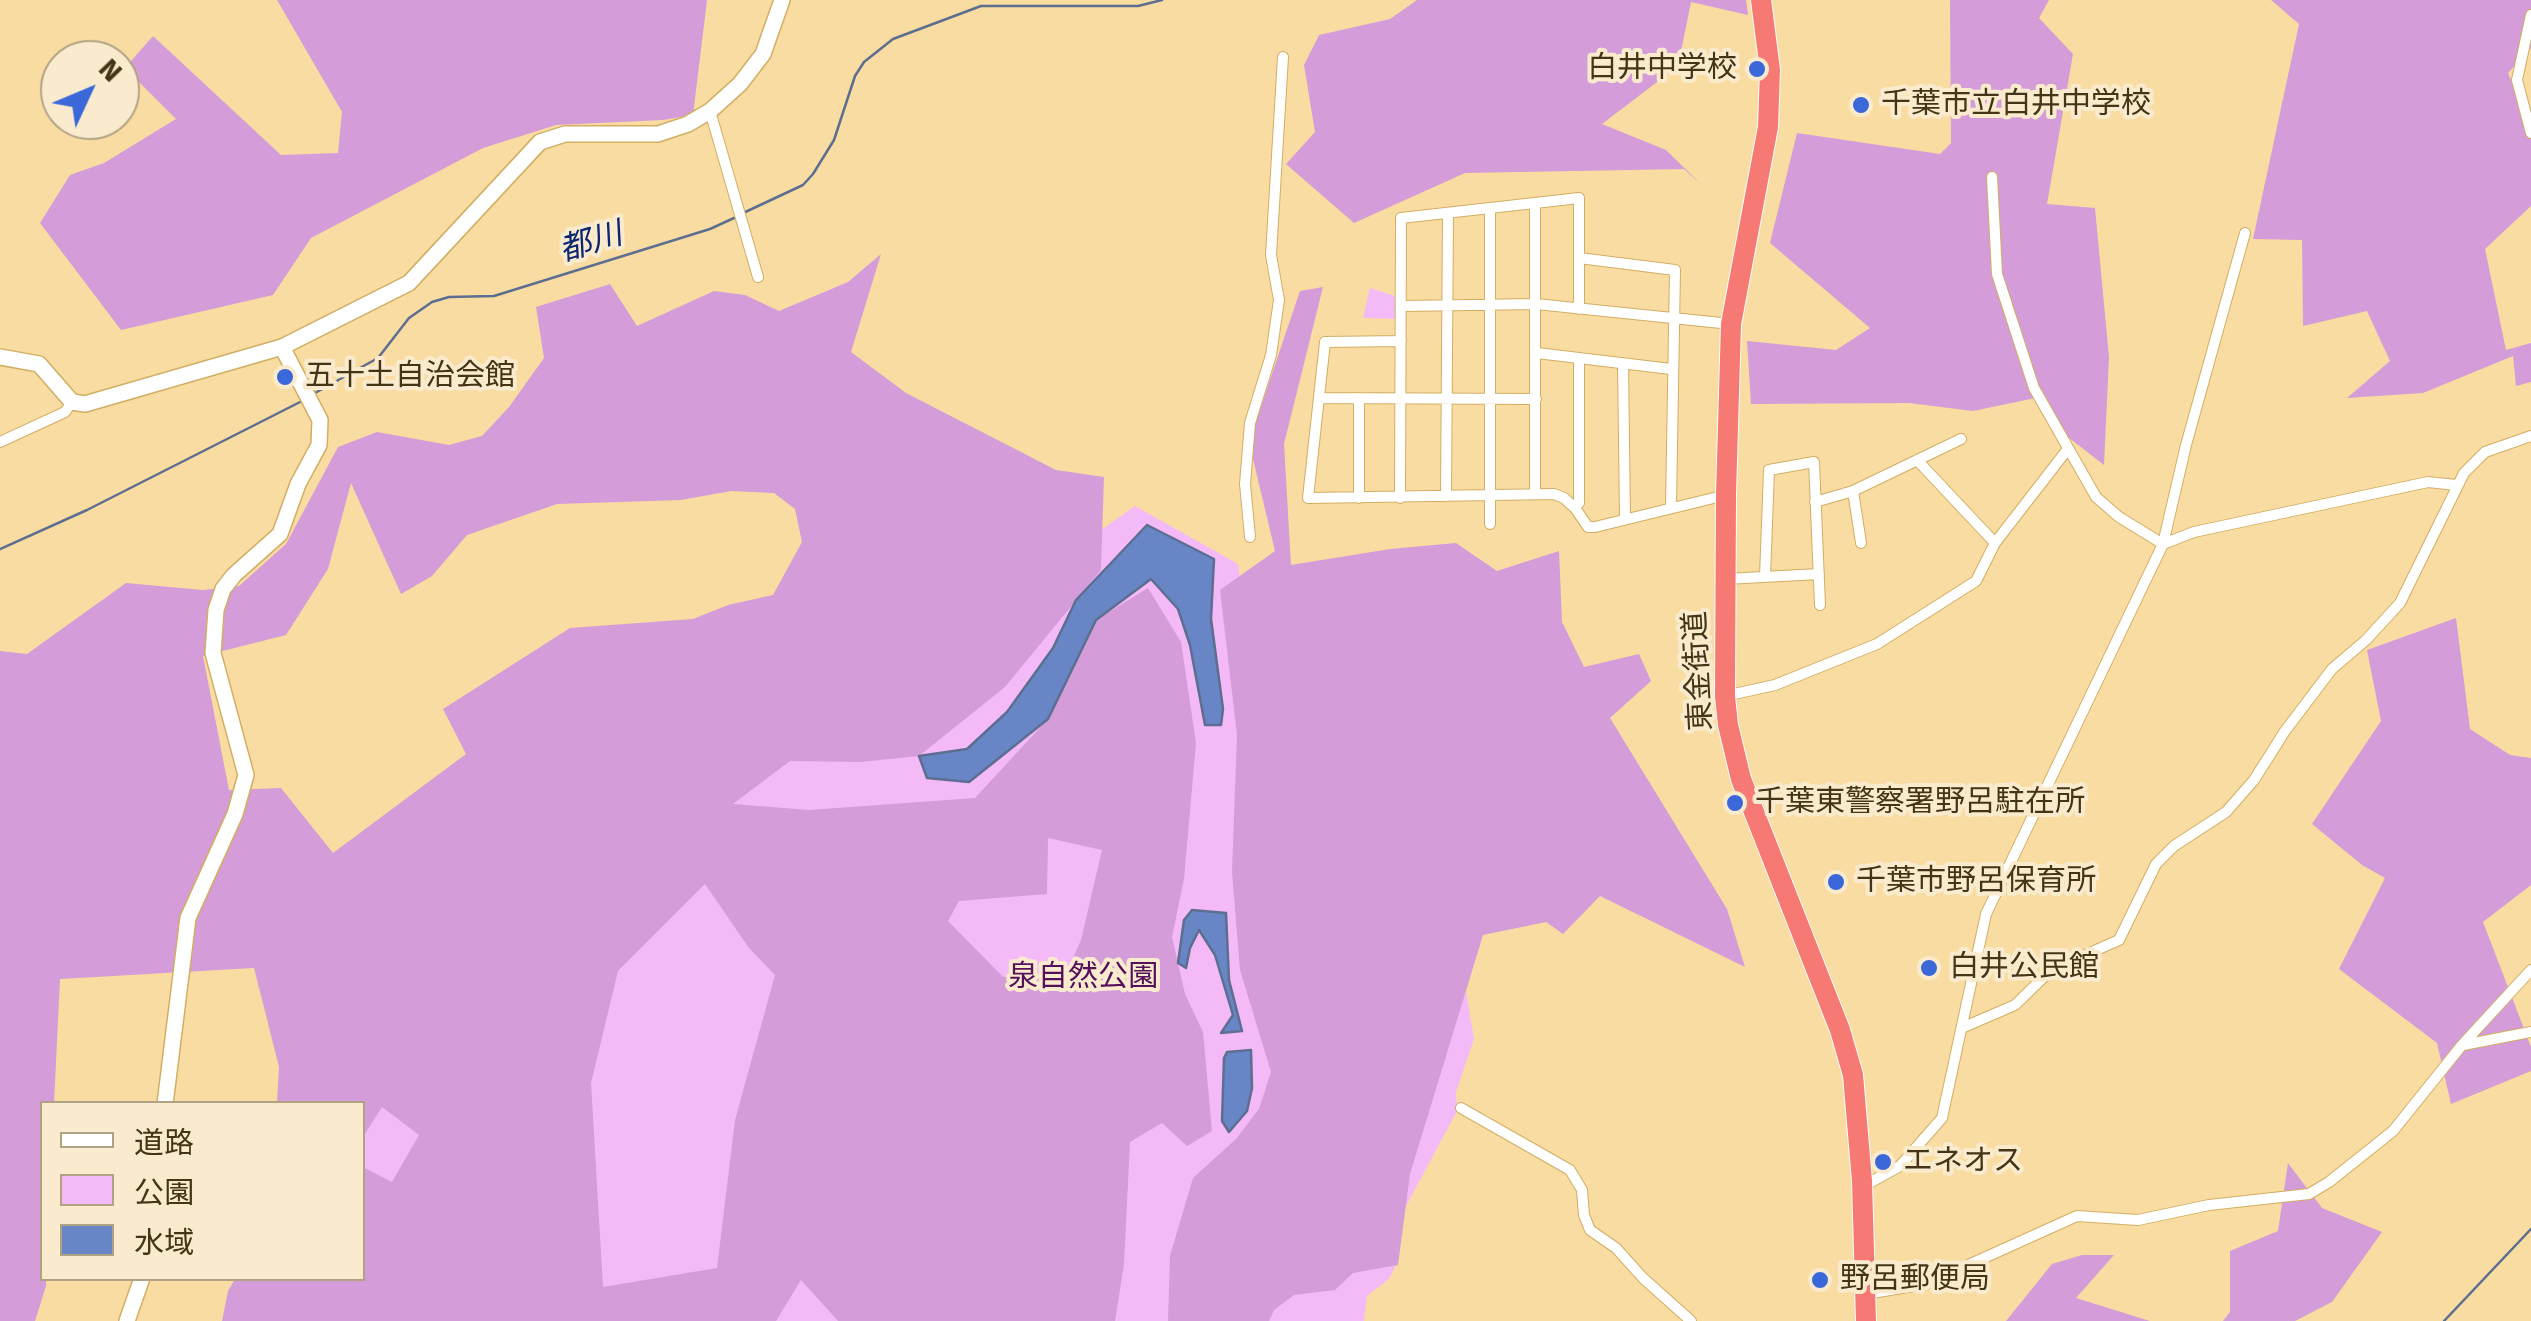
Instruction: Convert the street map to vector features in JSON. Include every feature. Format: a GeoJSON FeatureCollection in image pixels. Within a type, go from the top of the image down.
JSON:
{"type":"FeatureCollection","features":[{"type":"Feature","properties":{"kind":"highway","name":"東金街道"},"geometry":{"type":"LineString","coordinates":[[1760,0],[1770,70],[1768,127],[1731,324],[1725,696],[1741,779],[1848,1053],[1857,1102],[1866,1321]]}},
{"type":"Feature","properties":{"kind":"street"},"geometry":{"type":"LineString","coordinates":[[0,357],[39,364],[72,402],[85,404],[282,346],[408,283],[422,272],[540,142],[566,134],[658,134],[710,111],[740,84],[763,54],[782,0]]}},
{"type":"Feature","properties":{"kind":"street"},"geometry":{"type":"LineString","coordinates":[[2531,15],[2518,80],[2531,132]]}},
{"type":"Feature","properties":{"kind":"street"},"geometry":{"type":"LineString","coordinates":[[1250,537],[1245,484],[1250,423],[1271,355],[1279,300],[1271,255],[1283,57]]}},
{"type":"Feature","properties":{"kind":"street"},"geometry":{"type":"LineString","coordinates":[[710,111],[758,277]]}},
{"type":"Feature","properties":{"kind":"street"},"geometry":{"type":"LineString","coordinates":[[1992,177],[1997,274],[2034,388],[2096,497],[2118,518],[2163,544]]}},
{"type":"Feature","properties":{"kind":"street"},"geometry":{"type":"LineString","coordinates":[[1400,498],[1400,218],[1579,198],[1579,309]]}},
{"type":"Feature","properties":{"kind":"street"},"geometry":{"type":"LineString","coordinates":[[1535,203],[1536,494]]}},
{"type":"Feature","properties":{"kind":"street"},"geometry":{"type":"LineString","coordinates":[[1490,208],[1490,524]]}},
{"type":"Feature","properties":{"kind":"street"},"geometry":{"type":"LineString","coordinates":[[1446,496],[1448,213]]}},
{"type":"Feature","properties":{"kind":"street"},"geometry":{"type":"LineString","coordinates":[[1862,1181],[1871,1182],[1900,1166],[1937,1127],[1948,1098],[1986,914],[2163,544],[2186,445],[2245,233]]}},
{"type":"Feature","properties":{"kind":"street"},"geometry":{"type":"LineString","coordinates":[[1579,258],[1675,270],[1671,506]]}},
{"type":"Feature","properties":{"kind":"street"},"geometry":{"type":"LineString","coordinates":[[1402,306],[1536,304],[1731,324]]}},
{"type":"Feature","properties":{"kind":"street"},"geometry":{"type":"LineString","coordinates":[[1401,342],[1325,342],[1308,498],[1536,494],[1564,498],[1588,526],[1726,495]]}},
{"type":"Feature","properties":{"kind":"street"},"geometry":{"type":"LineString","coordinates":[[166,1101],[188,918],[235,814],[246,775],[213,654],[216,610],[223,589],[234,575],[280,534],[298,484],[319,445],[320,420],[282,346]]}},
{"type":"Feature","properties":{"kind":"street"},"geometry":{"type":"LineString","coordinates":[[1537,353],[1671,369]]}},
{"type":"Feature","properties":{"kind":"street"},"geometry":{"type":"LineString","coordinates":[[1575,508],[1579,503],[1579,358]]}},
{"type":"Feature","properties":{"kind":"street"},"geometry":{"type":"LineString","coordinates":[[1623,363],[1625,519]]}},
{"type":"Feature","properties":{"kind":"street"},"geometry":{"type":"LineString","coordinates":[[1319,398],[1536,400]]}},
{"type":"Feature","properties":{"kind":"street"},"geometry":{"type":"LineString","coordinates":[[1359,398],[1359,498]]}},
{"type":"Feature","properties":{"kind":"street"},"geometry":{"type":"LineString","coordinates":[[0,442],[64,412],[72,402]]}},
{"type":"Feature","properties":{"kind":"street"},"geometry":{"type":"LineString","coordinates":[[1964,1027],[2015,1006],[2051,970],[2118,940],[2156,864],[2174,846],[2226,812],[2254,780],[2332,670],[2400,602],[2456,485],[2485,452],[2531,436]]}},
{"type":"Feature","properties":{"kind":"street"},"geometry":{"type":"LineString","coordinates":[[1816,502],[1853,491],[1961,439]]}},
{"type":"Feature","properties":{"kind":"street"},"geometry":{"type":"LineString","coordinates":[[1725,696],[1775,684],[1877,644],[1976,582],[1995,543],[2067,450]]}},
{"type":"Feature","properties":{"kind":"street"},"geometry":{"type":"LineString","coordinates":[[1917,460],[1995,543]]}},
{"type":"Feature","properties":{"kind":"street"},"geometry":{"type":"LineString","coordinates":[[1765,577],[1768,470],[1814,462],[1820,606]]}},
{"type":"Feature","properties":{"kind":"street"},"geometry":{"type":"LineString","coordinates":[[2163,544],[2194,532],[2428,482],[2456,485]]}},
{"type":"Feature","properties":{"kind":"street"},"geometry":{"type":"LineString","coordinates":[[1853,491],[1861,543]]}},
{"type":"Feature","properties":{"kind":"street"},"geometry":{"type":"LineString","coordinates":[[1726,579],[1819,574]]}},
{"type":"Feature","properties":{"kind":"street"},"geometry":{"type":"LineString","coordinates":[[1866,1294],[1926,1284],[2077,1216],[2138,1220],[2208,1205],[2309,1194],[2394,1131],[2462,1045],[2531,970]]}},
{"type":"Feature","properties":{"kind":"street"},"geometry":{"type":"LineString","coordinates":[[2462,1045],[2531,1032]]}},
{"type":"Feature","properties":{"kind":"street"},"geometry":{"type":"LineString","coordinates":[[1461,1108],[1570,1170],[1582,1190],[1590,1230],[1616,1248],[1692,1321]]}},
{"type":"Feature","properties":{"kind":"street"},"geometry":{"type":"LineString","coordinates":[[127,1321],[141,1281]]}},
{"type":"Feature","properties":{"kind":"green space"},"geometry":{"type":"Polygon","coordinates":[[[277,0],[707,0],[693,115],[556,125],[483,148],[311,238],[273,295],[121,330],[40,223],[70,175],[104,163],[176,119],[140,83],[140,51],[153,36],[281,155],[338,153],[342,112],[277,0]]]}},
{"type":"Feature","properties":{"kind":"green space"},"geometry":{"type":"Polygon","coordinates":[[[1417,0],[1746,0],[1748,15],[1691,2],[1678,66],[1602,124],[1666,150],[1702,185],[1684,169],[1465,173],[1354,223],[1286,164],[1315,132],[1304,65],[1319,35],[1390,19],[1417,0]]]}},
{"type":"Feature","properties":{"kind":"green space"},"geometry":{"type":"Polygon","coordinates":[[[1950,0],[2049,0],[2039,18],[2073,54],[2047,204],[2095,208],[2109,357],[2104,465],[2064,434],[2045,396],[1973,411],[1909,403],[1751,404],[1747,341],[1836,350],[1870,328],[1770,243],[1797,133],[1940,154],[1951,143],[1950,0]]]}},
{"type":"Feature","properties":{"kind":"green space"},"geometry":{"type":"Polygon","coordinates":[[[2271,0],[2531,0],[2531,48],[2508,73],[2531,126],[2531,206],[2485,249],[2506,350],[2531,343],[2531,382],[2516,386],[2513,356],[2423,393],[2347,398],[2390,361],[2367,311],[2303,326],[2302,240],[2253,239],[2299,24],[2271,0]]]}},
{"type":"Feature","properties":{"kind":"green space","name":"泉自然公園"},"geometry":{"type":"Polygon","coordinates":[[[881,254],[851,352],[906,393],[1056,470],[1104,477],[1101,570],[1005,687],[919,756],[860,762],[790,761],[733,804],[809,810],[975,798],[1048,719],[1096,620],[1148,588],[1181,642],[1196,743],[1184,879],[1172,937],[1185,994],[1203,1032],[1212,1131],[1187,1146],[1162,1123],[1130,1142],[1124,1264],[1115,1321],[838,1321],[801,1280],[776,1321],[222,1321],[234,1281],[365,1281],[365,1168],[392,1182],[419,1135],[382,1107],[365,1134],[365,1101],[277,1101],[279,1067],[254,968],[60,979],[54,1101],[40,1101],[40,1281],[46,1281],[46,1286],[35,1321],[0,1321],[0,651],[27,654],[126,583],[203,590],[239,586],[286,544],[338,447],[377,432],[449,445],[482,436],[509,407],[544,358],[536,307],[610,284],[637,326],[714,291],[745,295],[779,311],[848,282],[881,254]],[[351,483],[328,569],[286,635],[203,656],[229,790],[281,788],[333,853],[466,754],[443,709],[570,628],[693,619],[728,605],[773,595],[802,542],[795,509],[774,493],[731,491],[681,500],[557,504],[467,535],[432,576],[401,594],[351,483]],[[1048,838],[1047,894],[959,901],[948,921],[1003,977],[1038,975],[1069,967],[1081,940],[1102,850],[1048,838]],[[705,884],[618,971],[591,1083],[603,1287],[717,1268],[735,1120],[775,975],[749,948],[705,884]]]}},
{"type":"Feature","properties":{"kind":"green space"},"geometry":{"type":"Polygon","coordinates":[[[1323,287],[1284,444],[1291,565],[1456,543],[1497,571],[1559,551],[1562,622],[1584,667],[1639,654],[1651,681],[1610,718],[1727,909],[1745,967],[1600,896],[1563,934],[1546,922],[1483,935],[1410,1174],[1398,1265],[1353,1273],[1335,1290],[1294,1295],[1274,1310],[1269,1321],[1168,1321],[1170,1256],[1193,1178],[1236,1139],[1259,1109],[1271,1072],[1240,970],[1232,872],[1237,735],[1220,590],[1275,551],[1249,442],[1300,291],[1323,287]]]}},
{"type":"Feature","properties":{"kind":"green space"},"geometry":{"type":"Polygon","coordinates":[[[1370,288],[1398,297],[1398,319],[1363,318],[1370,288]]]}},
{"type":"Feature","properties":{"kind":"green space","name":"泉自然公園"},"geometry":{"type":"Polygon","coordinates":[[[1135,506],[1238,564],[1241,585],[1468,958],[1466,991],[1474,1039],[1456,1092],[1457,1111],[1405,1208],[1398,1228],[1399,1259],[1389,1279],[1367,1296],[1364,1321],[246,1321],[354,1281],[365,1281],[365,1101],[298,1101],[1135,506]]]}},
{"type":"Feature","properties":{"kind":"green space"},"geometry":{"type":"Polygon","coordinates":[[[2456,618],[2470,729],[2510,755],[2531,758],[2531,885],[2483,922],[2531,1047],[2531,1071],[2451,1104],[2437,1043],[2339,969],[2385,878],[2362,865],[2312,824],[2381,721],[2367,650],[2456,618]]]}},
{"type":"Feature","properties":{"kind":"green space"},"geometry":{"type":"Polygon","coordinates":[[[2288,1163],[2322,1208],[2382,1232],[2332,1302],[2295,1321],[2223,1321],[2230,1312],[2230,1251],[2278,1231],[2288,1163]]]}},
{"type":"Feature","properties":{"kind":"green space"},"geometry":{"type":"Polygon","coordinates":[[[2082,1255],[2114,1255],[2076,1298],[2150,1321],[2006,1321],[2052,1264],[2082,1255]]]}},
{"type":"Feature","properties":{"kind":"water"},"geometry":{"type":"Polygon","coordinates":[[[1147,525],[1214,559],[1211,619],[1223,709],[1221,725],[1205,725],[1190,645],[1178,609],[1151,579],[1096,620],[1048,719],[969,782],[927,778],[919,756],[967,749],[1007,712],[1053,648],[1076,600],[1147,525]]]}},
{"type":"Feature","properties":{"kind":"water"},"geometry":{"type":"Polygon","coordinates":[[[1192,910],[1226,913],[1229,980],[1242,1031],[1221,1033],[1233,1015],[1215,955],[1199,930],[1186,968],[1178,963],[1184,920],[1192,910]]]}},
{"type":"Feature","properties":{"kind":"water"},"geometry":{"type":"Polygon","coordinates":[[[1251,1050],[1252,1088],[1247,1111],[1229,1132],[1222,1121],[1224,1058],[1227,1052],[1251,1050]]]}},
{"type":"Feature","properties":{"kind":"waterway","name":"都川"},"geometry":{"type":"LineString","coordinates":[[741,214],[803,185],[813,174],[834,140],[855,76],[864,62],[893,39],[981,6],[1138,6],[1162,0]]}},
{"type":"Feature","properties":{"kind":"waterway","name":"都川"},"geometry":{"type":"LineString","coordinates":[[315,393],[378,358],[409,318],[432,302],[449,297],[494,296],[710,229],[734,218]]}},
{"type":"Feature","properties":{"kind":"waterway","name":"都川"},"geometry":{"type":"LineString","coordinates":[[0,549],[87,510],[304,400]]}},
{"type":"Feature","properties":{"kind":"waterway"},"geometry":{"type":"LineString","coordinates":[[2444,1321],[2531,1229]]}},
{"type":"Feature","properties":{"kind":"place","name":"白井中学校"},"geometry":{"type":"Point","coordinates":[1757,69]}},
{"type":"Feature","properties":{"kind":"place","name":"千葉市立白井中学校"},"geometry":{"type":"Point","coordinates":[1861,105]}},
{"type":"Feature","properties":{"kind":"place","name":"五十土自治会館"},"geometry":{"type":"Point","coordinates":[285,377]}},
{"type":"Feature","properties":{"kind":"place","name":"千葉東警察署野呂駐在所"},"geometry":{"type":"Point","coordinates":[1735,803]}},
{"type":"Feature","properties":{"kind":"place","name":"千葉市野呂保育所"},"geometry":{"type":"Point","coordinates":[1836,882]}},
{"type":"Feature","properties":{"kind":"place","name":"白井公民館"},"geometry":{"type":"Point","coordinates":[1929,968]}},
{"type":"Feature","properties":{"kind":"place","name":"エネオス"},"geometry":{"type":"Point","coordinates":[1883,1162]}},
{"type":"Feature","properties":{"kind":"place","name":"野呂郵便局"},"geometry":{"type":"Point","coordinates":[1820,1280]}}]}
